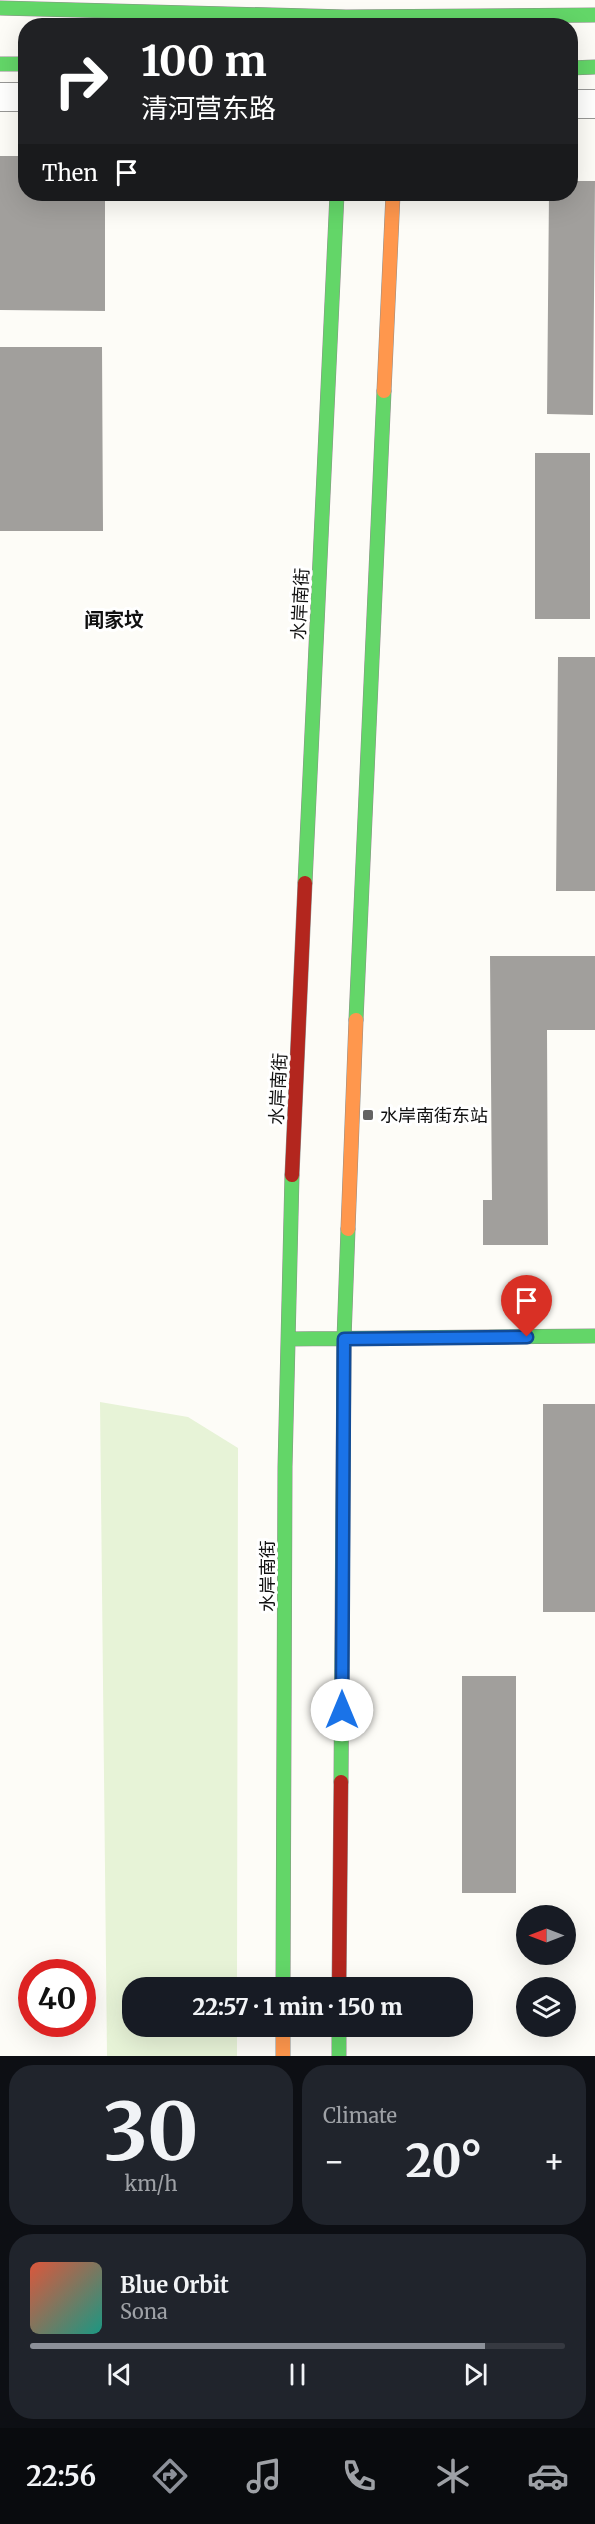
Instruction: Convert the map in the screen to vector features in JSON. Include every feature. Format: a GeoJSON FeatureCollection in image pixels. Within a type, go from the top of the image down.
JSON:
{"type":"FeatureCollection","features":[{"type":"Feature","properties":{"kind":"street"},"geometry":{"type":"LineString","coordinates":[[348,18],[355,0]]}},
{"type":"Feature","properties":{"kind":"street"},"geometry":{"type":"LineString","coordinates":[[389,0],[399,18]]}},
{"type":"Feature","properties":{"kind":"street"},"geometry":{"type":"LineString","coordinates":[[0,8],[247,18]]}},
{"type":"Feature","properties":{"kind":"street"},"geometry":{"type":"LineString","coordinates":[[512,18],[595,15]]}},
{"type":"Feature","properties":{"kind":"street"},"geometry":{"type":"LineString","coordinates":[[0,64],[18,64]]}},
{"type":"Feature","properties":{"kind":"street"},"geometry":{"type":"LineString","coordinates":[[578,68],[595,67]]}},
{"type":"Feature","properties":{"kind":"street"},"geometry":{"type":"LineString","coordinates":[[0,97],[18,97]]}},
{"type":"Feature","properties":{"kind":"street"},"geometry":{"type":"LineString","coordinates":[[578,104],[595,104]]}},
{"type":"Feature","properties":{"kind":"street","name":"水岸南街"},"geometry":{"type":"LineString","coordinates":[[284,1977],[290,1214],[337,201]]}},
{"type":"Feature","properties":{"kind":"street"},"geometry":{"type":"LineString","coordinates":[[339,1977],[344,1339],[360,911],[393,201]]}},
{"type":"Feature","properties":{"kind":"street"},"geometry":{"type":"LineString","coordinates":[[288,1339],[595,1336]]}},
{"type":"Feature","properties":{"kind":"street"},"geometry":{"type":"LineString","coordinates":[[283,2037],[283,2056]]}},
{"type":"Feature","properties":{"kind":"street"},"geometry":{"type":"LineString","coordinates":[[339,2037],[339,2056]]}},
{"type":"Feature","properties":{"kind":"green space"},"geometry":{"type":"Polygon","coordinates":[[[100,1402],[188,1417],[238,1448],[237,1977],[122,1977],[122,2037],[237,2037],[237,2056],[107,2056],[100,1402]]]}},
{"type":"Feature","properties":{"kind":"building"},"geometry":{"type":"Polygon","coordinates":[[[0,156],[18,156],[18,201],[105,201],[105,311],[0,310],[0,156]]]}},
{"type":"Feature","properties":{"kind":"building"},"geometry":{"type":"Polygon","coordinates":[[[578,181],[595,181],[593,415],[547,414],[549,201],[578,201],[578,181]]]}},
{"type":"Feature","properties":{"kind":"building"},"geometry":{"type":"Polygon","coordinates":[[[0,347],[102,347],[103,531],[0,531],[0,347]]]}},
{"type":"Feature","properties":{"kind":"building"},"geometry":{"type":"Polygon","coordinates":[[[535,453],[590,453],[590,619],[535,619],[535,453]]]}},
{"type":"Feature","properties":{"kind":"building"},"geometry":{"type":"Polygon","coordinates":[[[558,657],[595,657],[595,891],[556,891],[558,657]]]}},
{"type":"Feature","properties":{"kind":"building"},"geometry":{"type":"Polygon","coordinates":[[[490,956],[595,956],[595,1030],[547,1030],[548,1245],[483,1245],[483,1200],[492,1200],[490,956]]]}},
{"type":"Feature","properties":{"kind":"building"},"geometry":{"type":"Polygon","coordinates":[[[543,1404],[595,1404],[595,1612],[543,1612],[543,1404]]]}},
{"type":"Feature","properties":{"kind":"building"},"geometry":{"type":"Polygon","coordinates":[[[462,1676],[516,1676],[516,1893],[462,1893],[462,1676]]]}},
{"type":"Feature","properties":{"kind":"traffic: fast"},"geometry":{"type":"LineString","coordinates":[[0,8],[346,17],[595,15]]}},
{"type":"Feature","properties":{"kind":"traffic: fast"},"geometry":{"type":"LineString","coordinates":[[0,64],[18,64]]}},
{"type":"Feature","properties":{"kind":"traffic: fast"},"geometry":{"type":"LineString","coordinates":[[578,68],[595,67]]}},
{"type":"Feature","properties":{"kind":"traffic: fast"},"geometry":{"type":"LineString","coordinates":[[305,883],[337,201]]}},
{"type":"Feature","properties":{"kind":"traffic: fast"},"geometry":{"type":"LineString","coordinates":[[356,1020],[384,391]]}},
{"type":"Feature","properties":{"kind":"traffic: fast"},"geometry":{"type":"LineString","coordinates":[[283,1977],[285,1467],[292,1175]]}},
{"type":"Feature","properties":{"kind":"traffic: fast"},"geometry":{"type":"LineString","coordinates":[[341,1782],[344,1339],[348,1229]]}},
{"type":"Feature","properties":{"kind":"traffic: fast"},"geometry":{"type":"LineString","coordinates":[[288,1339],[595,1336]]}},
{"type":"Feature","properties":{"kind":"traffic: fast"},"geometry":{"type":"LineString","coordinates":[[339,2037],[339,2056]]}},
{"type":"Feature","properties":{"kind":"traffic: slow"},"geometry":{"type":"LineString","coordinates":[[384,391],[393,201]]}},
{"type":"Feature","properties":{"kind":"traffic: slow"},"geometry":{"type":"LineString","coordinates":[[348,1229],[356,1020]]}},
{"type":"Feature","properties":{"kind":"traffic: slow"},"geometry":{"type":"LineString","coordinates":[[283,2037],[283,2056]]}},
{"type":"Feature","properties":{"kind":"traffic: jam"},"geometry":{"type":"LineString","coordinates":[[292,1175],[305,883]]}},
{"type":"Feature","properties":{"kind":"traffic: jam"},"geometry":{"type":"LineString","coordinates":[[339,1977],[341,1782]]}},
{"type":"Feature","properties":{"kind":"place","name":"水岸南街东站"},"geometry":{"type":"Point","coordinates":[368,1115]}},
{"type":"Feature","properties":{"kind":"district","name":"闻家坟"},"geometry":{"type":"Point","coordinates":[114,619]}},
{"type":"Feature","properties":{"kind":"route"},"geometry":{"type":"LineString","coordinates":[[342,1710],[344,1339],[527,1337]]}}]}
